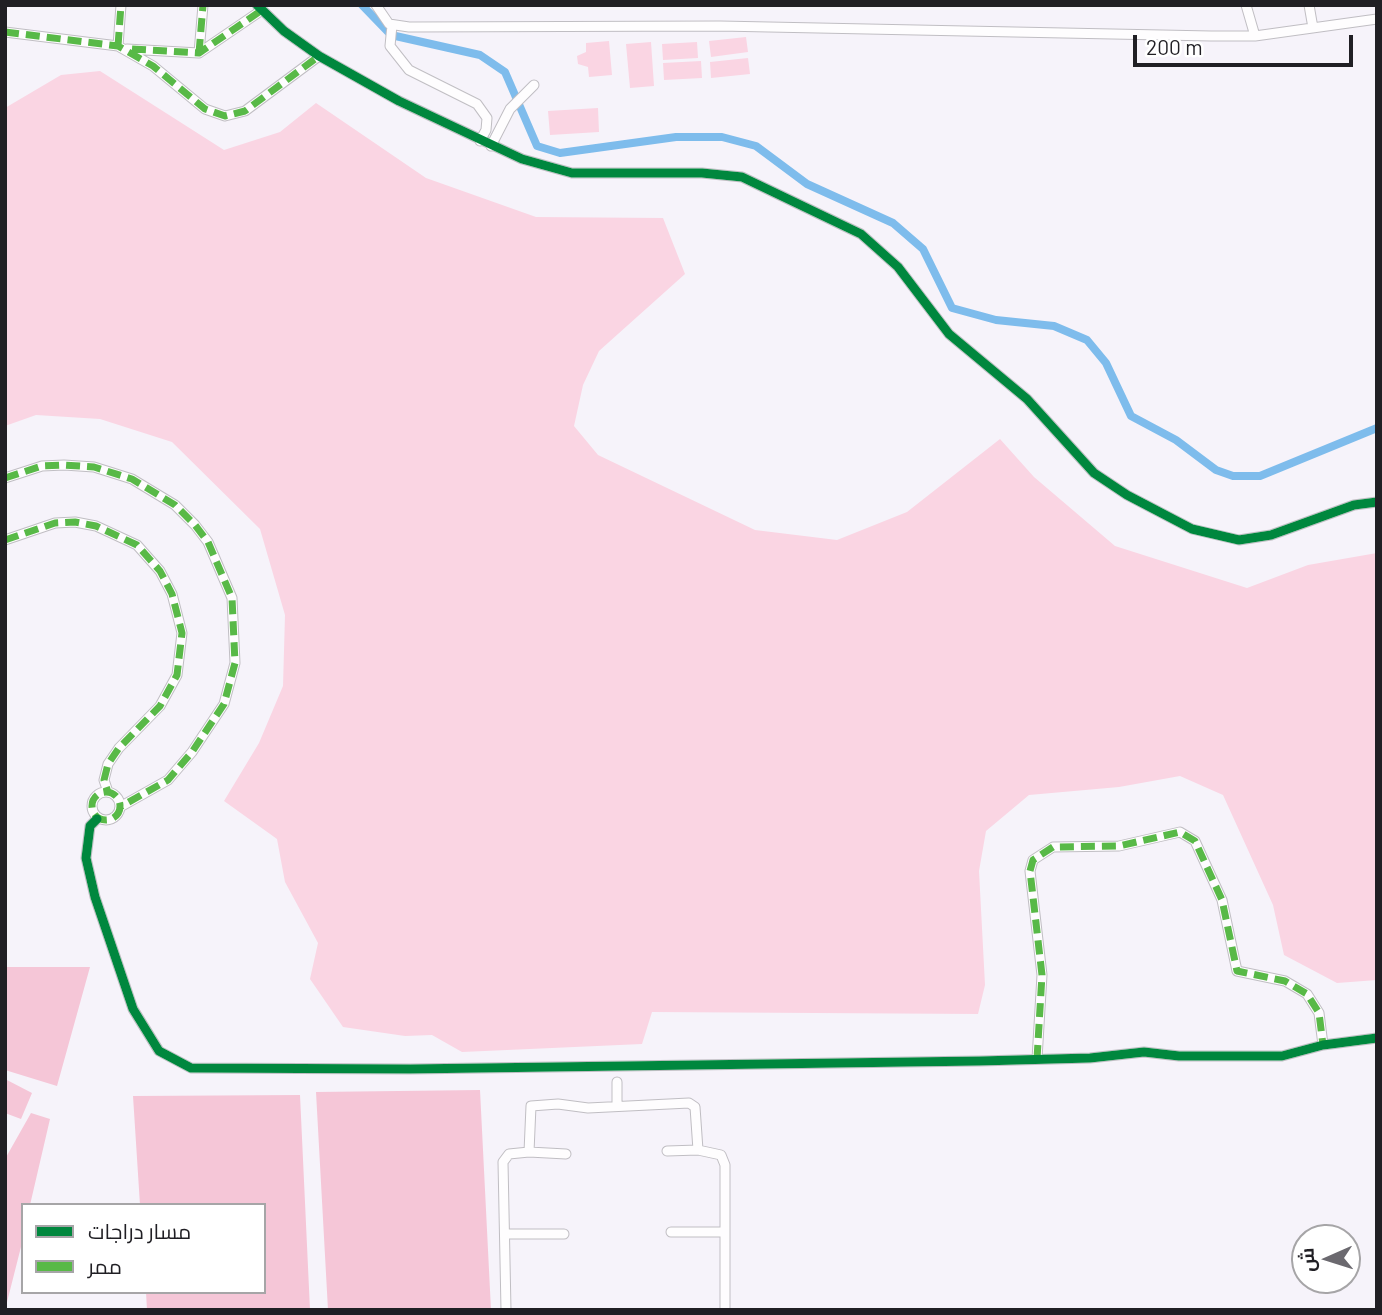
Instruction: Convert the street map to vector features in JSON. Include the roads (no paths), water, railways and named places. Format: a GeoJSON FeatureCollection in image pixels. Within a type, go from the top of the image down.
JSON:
{"type":"FeatureCollection","features":[{"type":"Feature","properties":{"kind":"street"},"geometry":{"type":"LineString","coordinates":[[120,47],[121,5]]}},
{"type":"Feature","properties":{"kind":"street"},"geometry":{"type":"LineString","coordinates":[[199,53],[203,5]]}},
{"type":"Feature","properties":{"kind":"street"},"geometry":{"type":"LineString","coordinates":[[376,5],[386,22],[392,25],[706,26],[1255,36],[1377,19]]}},
{"type":"Feature","properties":{"kind":"street"},"geometry":{"type":"LineString","coordinates":[[1246,5],[1255,36]]}},
{"type":"Feature","properties":{"kind":"street"},"geometry":{"type":"LineString","coordinates":[[1309,5],[1313,28]]}},
{"type":"Feature","properties":{"kind":"street"},"geometry":{"type":"LineString","coordinates":[[5,32],[120,47],[199,53],[260,8],[284,31],[319,56],[491,146],[562,172],[702,173],[742,177],[861,234],[898,267],[949,334],[1027,399],[1094,473],[1127,495],[1192,529],[1239,540],[1271,535],[1354,505],[1377,502]]}},
{"type":"Feature","properties":{"kind":"street"},"geometry":{"type":"LineString","coordinates":[[392,25],[390,46],[409,70],[477,104],[487,118],[486,130],[480,141]]}},
{"type":"Feature","properties":{"kind":"street"},"geometry":{"type":"LineString","coordinates":[[120,47],[153,66],[205,109],[225,116],[245,111],[319,56]]}},
{"type":"Feature","properties":{"kind":"street"},"geometry":{"type":"LineString","coordinates":[[491,146],[510,108],[534,85]]}},
{"type":"Feature","properties":{"kind":"street"},"geometry":{"type":"LineString","coordinates":[[5,478],[42,466],[64,465],[94,467],[132,479],[175,505],[195,525],[208,542],[232,598],[236,663],[224,704],[168,780],[120,807],[114,818],[106,821],[97,818],[92,811],[92,801],[99,794],[108,792],[116,796],[120,807]]}},
{"type":"Feature","properties":{"kind":"street"},"geometry":{"type":"LineString","coordinates":[[5,540],[55,523],[75,522],[96,526],[137,545],[160,571],[172,594],[182,633],[177,675],[160,706],[118,748],[108,764],[104,780],[108,792]]}},
{"type":"Feature","properties":{"kind":"street"},"geometry":{"type":"LineString","coordinates":[[97,818],[90,826],[86,858],[95,897],[133,1009],[159,1051],[191,1068],[410,1069],[1037,1059],[1090,1058],[1144,1052],[1180,1056],[1282,1056],[1323,1045],[1377,1038]]}},
{"type":"Feature","properties":{"kind":"street"},"geometry":{"type":"LineString","coordinates":[[1037,1059],[1042,975],[1030,871],[1033,860],[1053,847],[1119,846],[1180,832],[1192,838],[1198,847],[1222,900],[1237,971],[1244,975],[1284,981],[1307,994],[1319,1013],[1323,1045]]}},
{"type":"Feature","properties":{"kind":"street"},"geometry":{"type":"LineString","coordinates":[[617,1082],[617,1106]]}},
{"type":"Feature","properties":{"kind":"street"},"geometry":{"type":"LineString","coordinates":[[529,1152],[530,1109],[535,1103],[588,1108],[693,1104],[698,1126],[698,1150]]}},
{"type":"Feature","properties":{"kind":"street"},"geometry":{"type":"LineString","coordinates":[[667,1151],[698,1150],[721,1155],[725,1165],[725,1310]]}},
{"type":"Feature","properties":{"kind":"street"},"geometry":{"type":"LineString","coordinates":[[506,1310],[503,1162],[509,1154],[566,1154]]}},
{"type":"Feature","properties":{"kind":"street"},"geometry":{"type":"LineString","coordinates":[[671,1232],[725,1232]]}},
{"type":"Feature","properties":{"kind":"street"},"geometry":{"type":"LineString","coordinates":[[505,1234],[564,1234]]}},
{"type":"Feature","properties":{"kind":"waterway"},"geometry":{"type":"LineString","coordinates":[[362,5],[391,35],[480,55],[505,72],[537,146],[560,153],[676,137],[722,137],[756,146],[807,184],[893,223],[923,249],[952,308],[996,320],[1054,326],[1087,340],[1106,363],[1131,416],[1176,440],[1216,470],[1233,476],[1260,476],[1377,428]]}}]}
